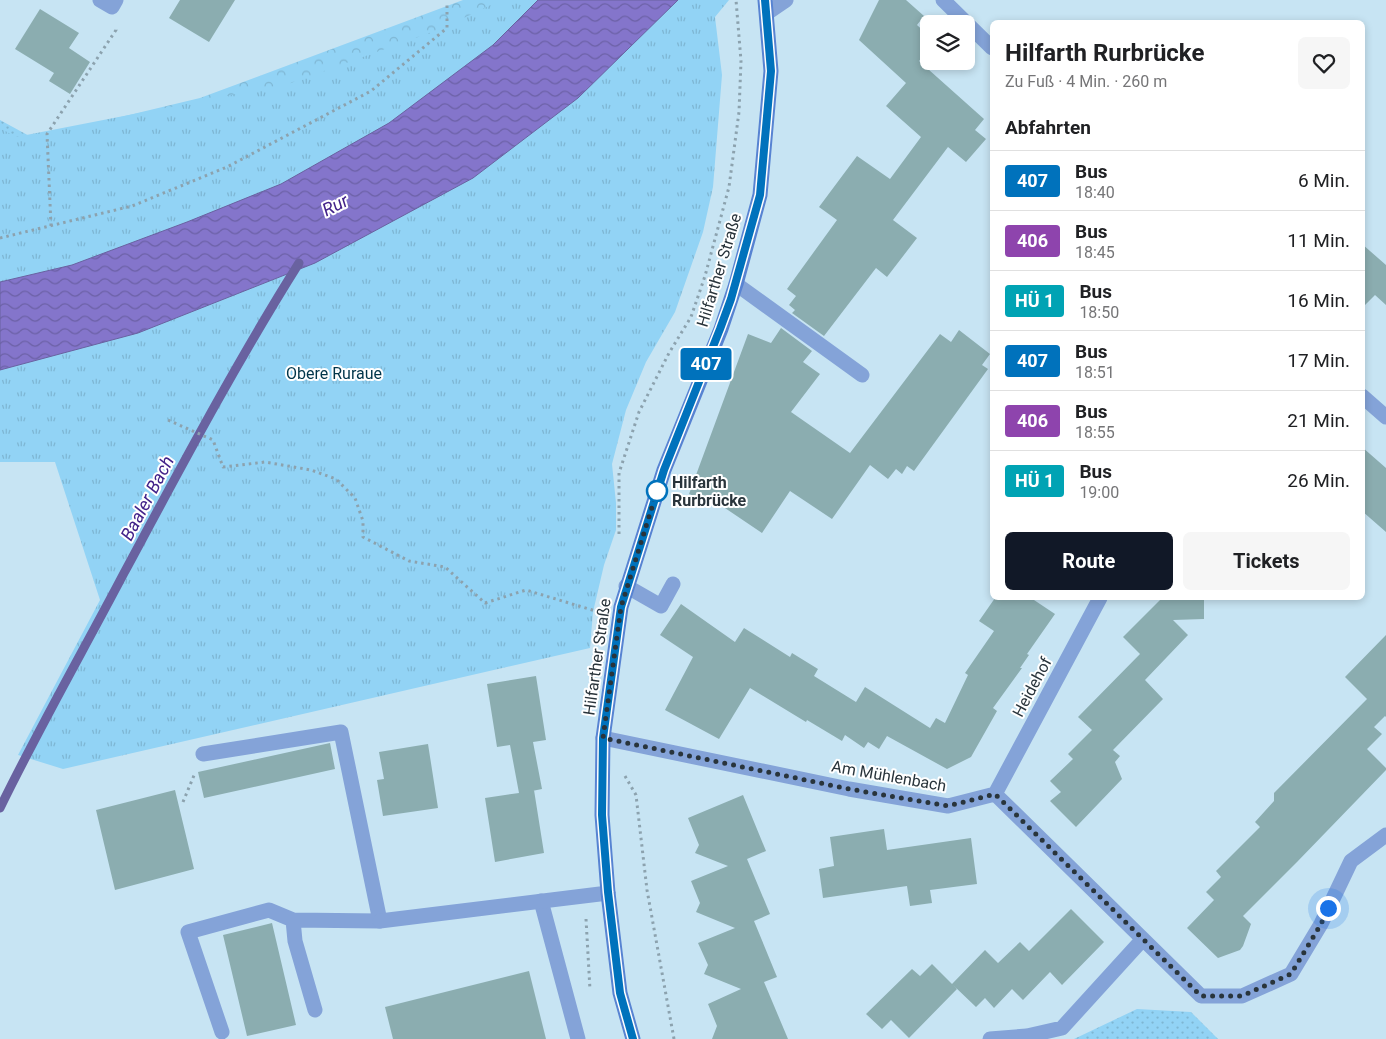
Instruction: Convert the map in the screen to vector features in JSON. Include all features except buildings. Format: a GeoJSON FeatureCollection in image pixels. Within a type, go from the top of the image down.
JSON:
{"type":"FeatureCollection","features":[{"type":"Feature","properties":{"kind":"main road","name":"Hilfarther Straße"},"geometry":{"type":"LineString","coordinates":[[633,1039],[620,993],[608,892],[602,815],[603,738],[621,607],[626,586],[664,470],[736,284],[760,195],[771,71],[766,7]]}},
{"type":"Feature","properties":{"kind":"street"},"geometry":{"type":"LineString","coordinates":[[766,7],[786,0]]}},
{"type":"Feature","properties":{"kind":"street"},"geometry":{"type":"LineString","coordinates":[[943,0],[990,46]]}},
{"type":"Feature","properties":{"kind":"street"},"geometry":{"type":"LineString","coordinates":[[736,284],[862,374]]}},
{"type":"Feature","properties":{"kind":"street"},"geometry":{"type":"LineString","coordinates":[[1365,399],[1386,417]]}},
{"type":"Feature","properties":{"kind":"street"},"geometry":{"type":"LineString","coordinates":[[626,586],[660,606],[673,584]]}},
{"type":"Feature","properties":{"kind":"street","name":"Heidehof"},"geometry":{"type":"LineString","coordinates":[[995,794],[1099,600]]}},
{"type":"Feature","properties":{"kind":"street"},"geometry":{"type":"LineString","coordinates":[[204,754],[341,732],[380,921]]}},
{"type":"Feature","properties":{"kind":"street","name":"Am Mühlenbach"},"geometry":{"type":"LineString","coordinates":[[603,738],[849,789],[948,806],[995,794]]}},
{"type":"Feature","properties":{"kind":"street"},"geometry":{"type":"LineString","coordinates":[[995,794],[1201,996],[1242,996],[1291,974],[1321,924],[1351,861],[1386,835]]}},
{"type":"Feature","properties":{"kind":"street"},"geometry":{"type":"LineString","coordinates":[[222,1032],[188,932],[270,910],[293,920],[380,921],[608,892]]}},
{"type":"Feature","properties":{"kind":"street"},"geometry":{"type":"LineString","coordinates":[[541,901],[578,1039]]}},
{"type":"Feature","properties":{"kind":"street"},"geometry":{"type":"LineString","coordinates":[[293,920],[295,941],[315,1010]]}},
{"type":"Feature","properties":{"kind":"street"},"geometry":{"type":"LineString","coordinates":[[990,1039],[1027,1036],[1062,1028],[1143,939]]}},
{"type":"Feature","properties":{"kind":"path"},"geometry":{"type":"LineString","coordinates":[[736,0],[738,31]]}},
{"type":"Feature","properties":{"kind":"path"},"geometry":{"type":"LineString","coordinates":[[51,226],[47,134],[116,30],[109,2]]}},
{"type":"Feature","properties":{"kind":"path"},"geometry":{"type":"LineString","coordinates":[[0,238],[132,206],[227,167],[371,91],[447,28],[447,4]]}},
{"type":"Feature","properties":{"kind":"path"},"geometry":{"type":"LineString","coordinates":[[168,420],[213,440],[223,467],[266,462],[312,470],[336,479],[355,498],[363,522],[362,537],[409,561],[445,567],[485,603],[526,590],[599,612]]}},
{"type":"Feature","properties":{"kind":"path"},"geometry":{"type":"LineString","coordinates":[[183,802],[204,754]]}},
{"type":"Feature","properties":{"kind":"path"},"geometry":{"type":"LineString","coordinates":[[622,770],[636,795],[647,890],[674,1039]]}},
{"type":"Feature","properties":{"kind":"green space"},"geometry":{"type":"Polygon","coordinates":[[[463,0],[538,0],[493,45],[431,44],[430,40],[369,89],[229,158],[0,207],[0,142],[33,138],[200,98],[463,0]]]}},
{"type":"Feature","properties":{"kind":"green space","name":"Obere Ruraue"},"geometry":{"type":"Polygon","coordinates":[[[501,0],[729,0],[715,17],[722,75],[713,187],[703,232],[675,312],[646,362],[626,410],[612,464],[616,503],[616,530],[604,565],[593,612],[590,648],[63,769],[18,755],[100,600],[55,462],[0,462],[0,128],[16,137],[288,84],[443,28],[501,0]]]}},
{"type":"Feature","properties":{"kind":"green space"},"geometry":{"type":"Polygon","coordinates":[[[0,120],[33,138],[0,142],[0,120]]]}},
{"type":"Feature","properties":{"kind":"green space"},"geometry":{"type":"Polygon","coordinates":[[[1137,1009],[1191,1012],[1218,1039],[1074,1039],[1137,1009]]]}},
{"type":"Feature","properties":{"kind":"water","name":"Rur"},"geometry":{"type":"Polygon","coordinates":[[[538,0],[678,0],[578,98],[473,178],[315,263],[138,333],[0,370],[0,282],[72,265],[281,184],[389,123],[493,45],[538,0]]]}},
{"type":"Feature","properties":{"kind":"waterway","name":"Baaler Bach"},"geometry":{"type":"LineString","coordinates":[[0,808],[187,456],[253,339],[299,263]]}},
{"type":"Feature","properties":{"kind":"bus line","name":"407"},"geometry":{"type":"LineString","coordinates":[[633,1039],[620,993],[608,892],[602,815],[603,738],[621,607],[626,586],[664,470],[731,299],[760,195],[771,71],[765,0]]}},
{"type":"Feature","properties":{"kind":"place","name":"Hilfarth Rurbrücke"},"geometry":{"type":"Point","coordinates":[657,491]}},
{"type":"Feature","properties":{"kind":"route"},"geometry":{"type":"LineString","coordinates":[[657,491],[621,607],[603,738],[849,789],[948,806],[995,794],[1201,996],[1242,996],[1291,974],[1321,924],[1328,908]]}}]}
